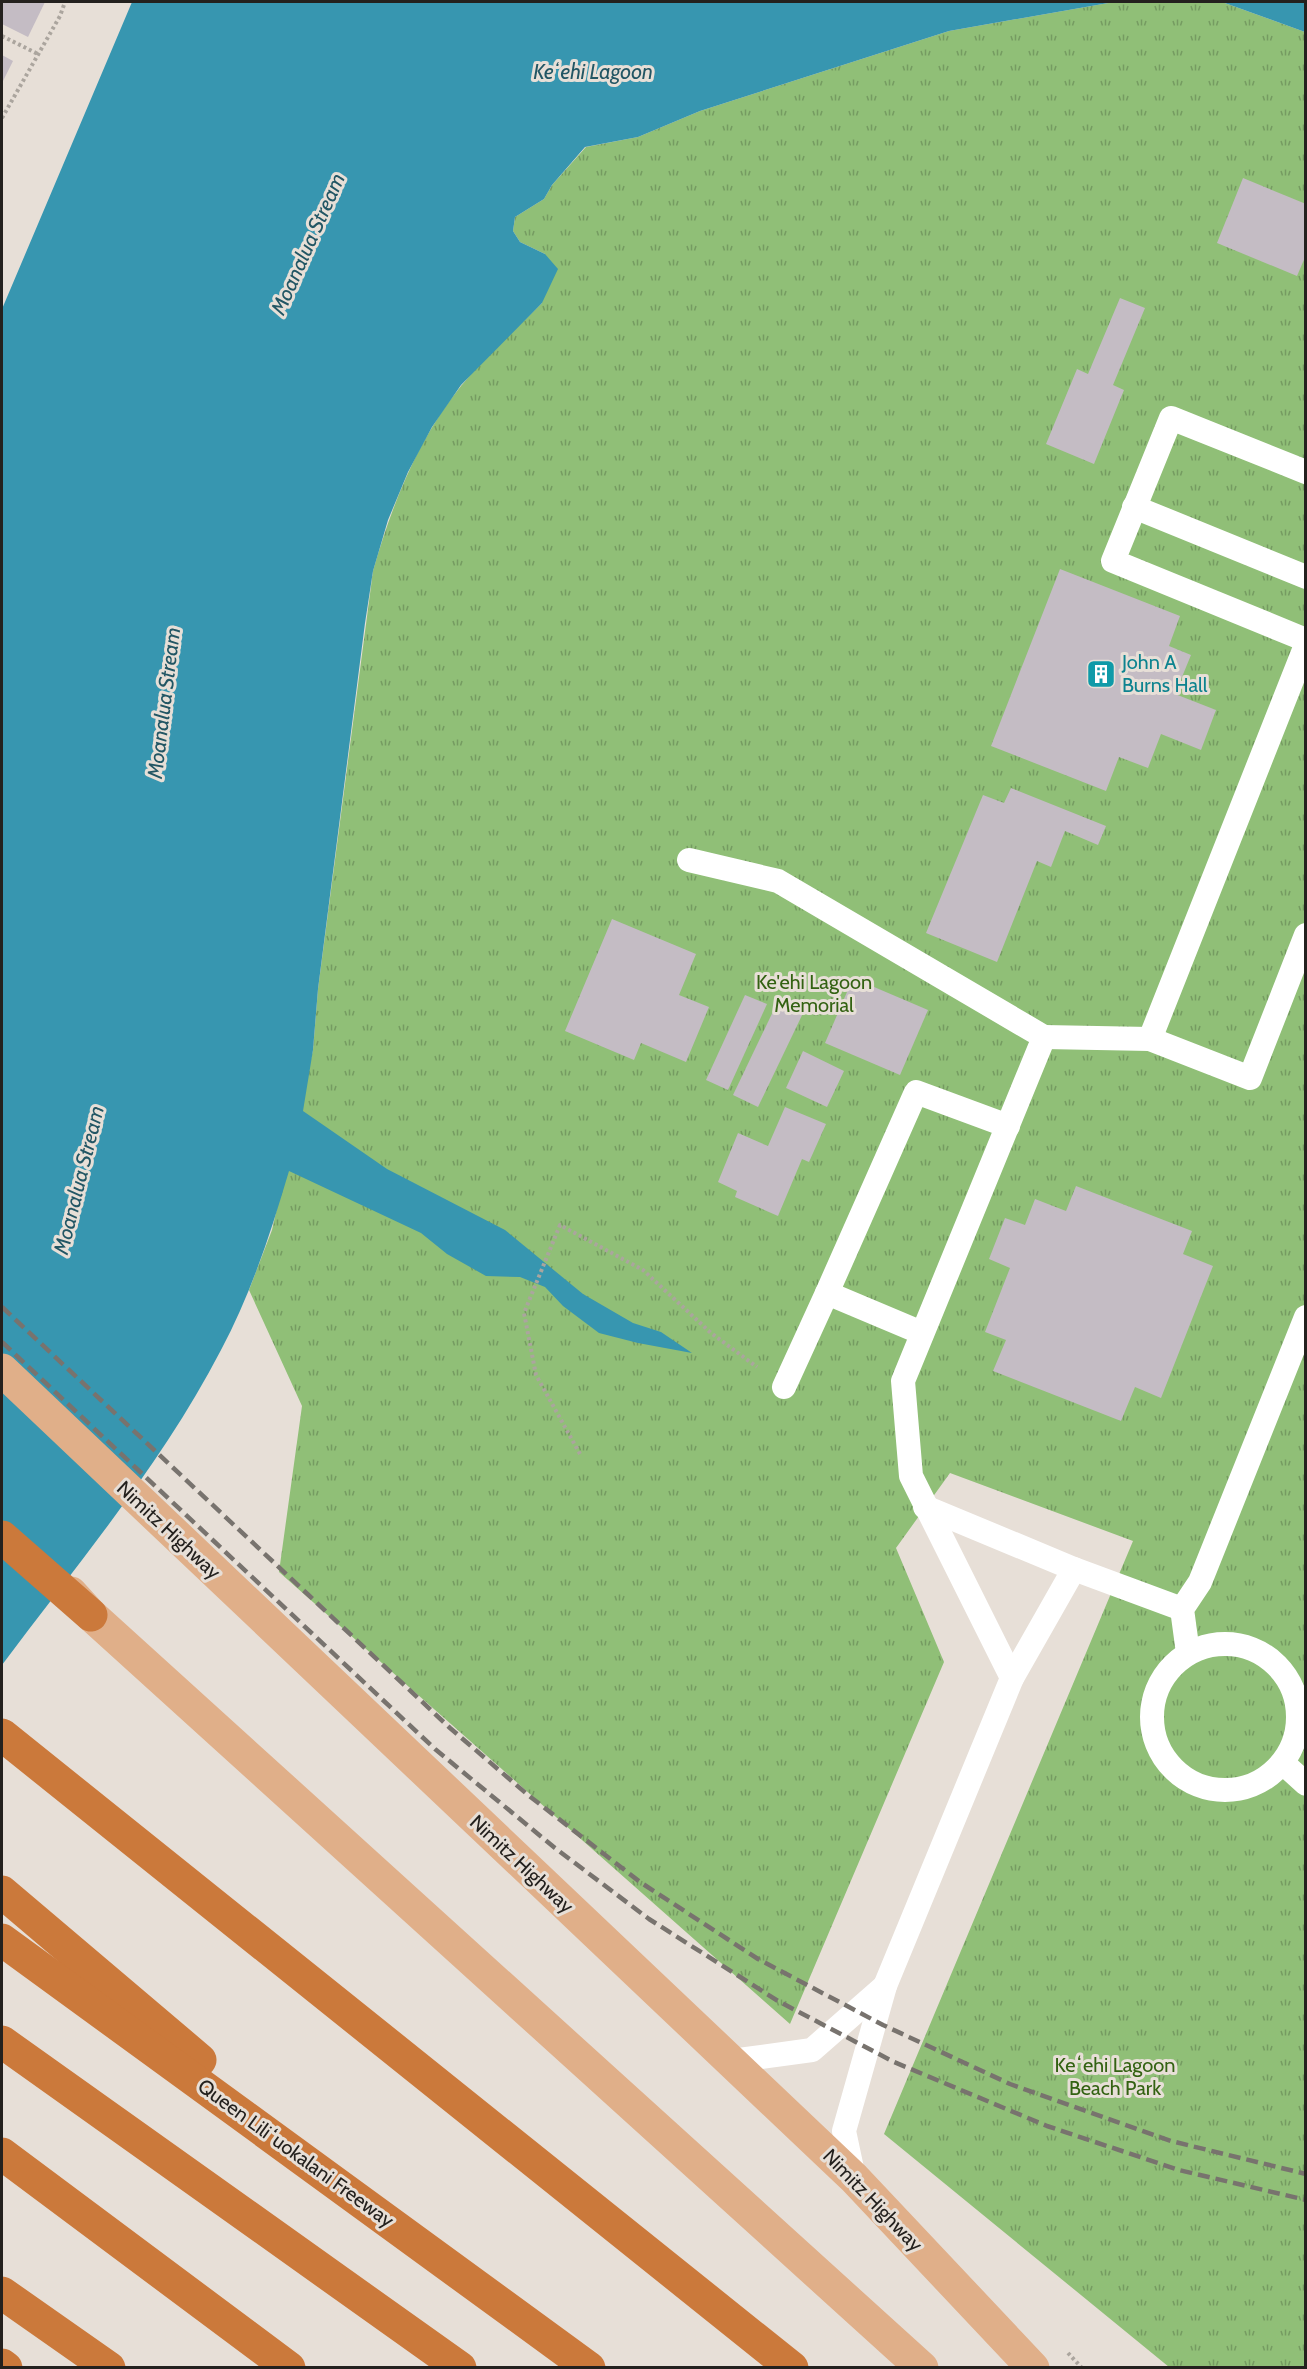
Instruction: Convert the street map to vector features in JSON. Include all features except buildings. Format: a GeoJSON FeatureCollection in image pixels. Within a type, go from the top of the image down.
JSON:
{"type":"FeatureCollection","features":[{"type":"Feature","properties":{"kind":"highway"},"geometry":{"type":"LineString","coordinates":[[2,1537],[91,1615]]}},
{"type":"Feature","properties":{"kind":"highway"},"geometry":{"type":"LineString","coordinates":[[2,1735],[792,2367]]}},
{"type":"Feature","properties":{"kind":"highway"},"geometry":{"type":"LineString","coordinates":[[2,1892],[403,2231]]}},
{"type":"Feature","properties":{"kind":"highway","name":"Queen Liliʻuokalani Freeway"},"geometry":{"type":"LineString","coordinates":[[2,1940],[590,2367]]}},
{"type":"Feature","properties":{"kind":"highway"},"geometry":{"type":"LineString","coordinates":[[2,2042],[460,2367]]}},
{"type":"Feature","properties":{"kind":"highway"},"geometry":{"type":"LineString","coordinates":[[2,2154],[289,2367]]}},
{"type":"Feature","properties":{"kind":"highway"},"geometry":{"type":"LineString","coordinates":[[2,2293],[109,2367]]}},
{"type":"Feature","properties":{"kind":"highway"},"geometry":{"type":"LineString","coordinates":[[2,2365],[6,2367]]}},
{"type":"Feature","properties":{"kind":"main road","name":"Nimitz Highway"},"geometry":{"type":"LineString","coordinates":[[2,1370],[854,2178],[1033,2367]]}},
{"type":"Feature","properties":{"kind":"main road"},"geometry":{"type":"LineString","coordinates":[[2,1518],[91,1615],[922,2367]]}},
{"type":"Feature","properties":{"kind":"lane"},"geometry":{"type":"LineString","coordinates":[[1305,472],[1171,418],[1113,561],[1305,640]]}},
{"type":"Feature","properties":{"kind":"lane"},"geometry":{"type":"LineString","coordinates":[[1134,507],[1305,577]]}},
{"type":"Feature","properties":{"kind":"lane"},"geometry":{"type":"LineString","coordinates":[[1150,1039],[1305,645]]}},
{"type":"Feature","properties":{"kind":"lane"},"geometry":{"type":"LineString","coordinates":[[689,860],[778,881],[1044,1037],[1150,1039],[1250,1077],[1305,935]]}},
{"type":"Feature","properties":{"kind":"lane"},"geometry":{"type":"LineString","coordinates":[[1012,1678],[911,1476],[903,1381],[1044,1037]]}},
{"type":"Feature","properties":{"kind":"lane"},"geometry":{"type":"LineString","coordinates":[[784,1388],[916,1092],[1008,1126]]}},
{"type":"Feature","properties":{"kind":"lane"},"geometry":{"type":"LineString","coordinates":[[828,1293],[922,1333]]}},
{"type":"Feature","properties":{"kind":"lane"},"geometry":{"type":"LineString","coordinates":[[1188,1653],[1182,1609],[1200,1582],[1305,1317]]}},
{"type":"Feature","properties":{"kind":"lane"},"geometry":{"type":"LineString","coordinates":[[925,1507],[1074,1569],[1182,1609]]}},
{"type":"Feature","properties":{"kind":"lane"},"geometry":{"type":"LineString","coordinates":[[854,2178],[844,2131],[885,1986],[1012,1678],[1074,1569]]}},
{"type":"Feature","properties":{"kind":"lane"},"geometry":{"type":"LineString","coordinates":[[1212,1644],[1237,1644],[1261,1653],[1281,1669],[1294,1691],[1299,1716],[1295,1741],[1283,1763],[1265,1779],[1244,1789],[1220,1791],[1197,1786],[1177,1774],[1162,1756],[1152,1733],[1150,1710],[1157,1687],[1169,1668],[1188,1653],[1212,1644]]}},
{"type":"Feature","properties":{"kind":"lane"},"geometry":{"type":"LineString","coordinates":[[1283,1763],[1305,1784]]}},
{"type":"Feature","properties":{"kind":"lane"},"geometry":{"type":"LineString","coordinates":[[731,2061],[812,2050],[885,1986]]}},
{"type":"Feature","properties":{"kind":"path"},"geometry":{"type":"LineString","coordinates":[[2,118],[60,16],[65,2]]}},
{"type":"Feature","properties":{"kind":"path"},"geometry":{"type":"LineString","coordinates":[[2,36],[38,54]]}},
{"type":"Feature","properties":{"kind":"path"},"geometry":{"type":"LineString","coordinates":[[580,1455],[536,1375],[524,1313],[560,1226],[643,1270],[711,1333],[784,1388]]}},
{"type":"Feature","properties":{"kind":"green space","name":"Ke'ehi Lagoon Memorial"},"geometry":{"type":"Polygon","coordinates":[[[1114,2],[1222,2],[1305,32],[1305,2367],[1169,2367],[884,2134],[1133,1541],[950,1473],[896,1548],[944,1662],[790,2024],[279,1572],[302,1406],[249,1290],[272,1230],[313,1050],[318,989],[373,571],[398,498],[431,428],[470,375],[542,303],[545,254],[520,242],[513,231],[515,217],[544,199],[552,185],[586,147],[638,137],[700,111],[949,31],[1114,2]]]}},
{"type":"Feature","properties":{"kind":"water"},"geometry":{"type":"Polygon","coordinates":[[[132,2],[1114,2],[949,31],[700,111],[638,137],[585,147],[552,185],[544,199],[515,217],[513,231],[520,242],[545,254],[558,269],[542,303],[461,385],[432,427],[408,472],[388,520],[373,571],[365,623],[318,989],[313,1050],[303,1111],[387,1169],[505,1230],[583,1294],[633,1323],[661,1332],[692,1353],[599,1333],[563,1306],[545,1287],[520,1277],[486,1276],[447,1254],[421,1233],[289,1171],[251,1285],[232,1329],[198,1392],[173,1433],[118,1512],[2,1665],[2,309],[132,2]]]}},
{"type":"Feature","properties":{"kind":"water"},"geometry":{"type":"Polygon","coordinates":[[[1222,2],[1305,2],[1305,32],[1222,2]]]}},
{"type":"Feature","properties":{"kind":"railway"},"geometry":{"type":"LineString","coordinates":[[2,1307],[450,1728],[528,1795],[640,1882],[758,1959],[883,2025],[1010,2084],[1171,2141],[1306,2174]]}},
{"type":"Feature","properties":{"kind":"railway"},"geometry":{"type":"LineString","coordinates":[[2,1342],[435,1749],[555,1848],[649,1919],[778,2001],[894,2062],[1047,2126],[1179,2170],[1306,2200]]}},
{"type":"Feature","properties":{"kind":"place","name":"John A Burns Hall"},"geometry":{"type":"Point","coordinates":[1101,674]}},
{"type":"Feature","properties":{"kind":"water label","name":"Keʻehi Lagoon"},"geometry":{"type":"Point","coordinates":[593,72]}},
{"type":"Feature","properties":{"kind":"water label","name":"Moanalua Stream"},"geometry":{"type":"Point","coordinates":[308,244]}},
{"type":"Feature","properties":{"kind":"water label","name":"Moanalua Stream"},"geometry":{"type":"Point","coordinates":[164,703]}},
{"type":"Feature","properties":{"kind":"water label","name":"Moanalua Stream"},"geometry":{"type":"Point","coordinates":[79,1180]}},
{"type":"Feature","properties":{"kind":"park label","name":"Keʻehi Lagoon Beach Park"},"geometry":{"type":"Point","coordinates":[1115,2076]}}]}
